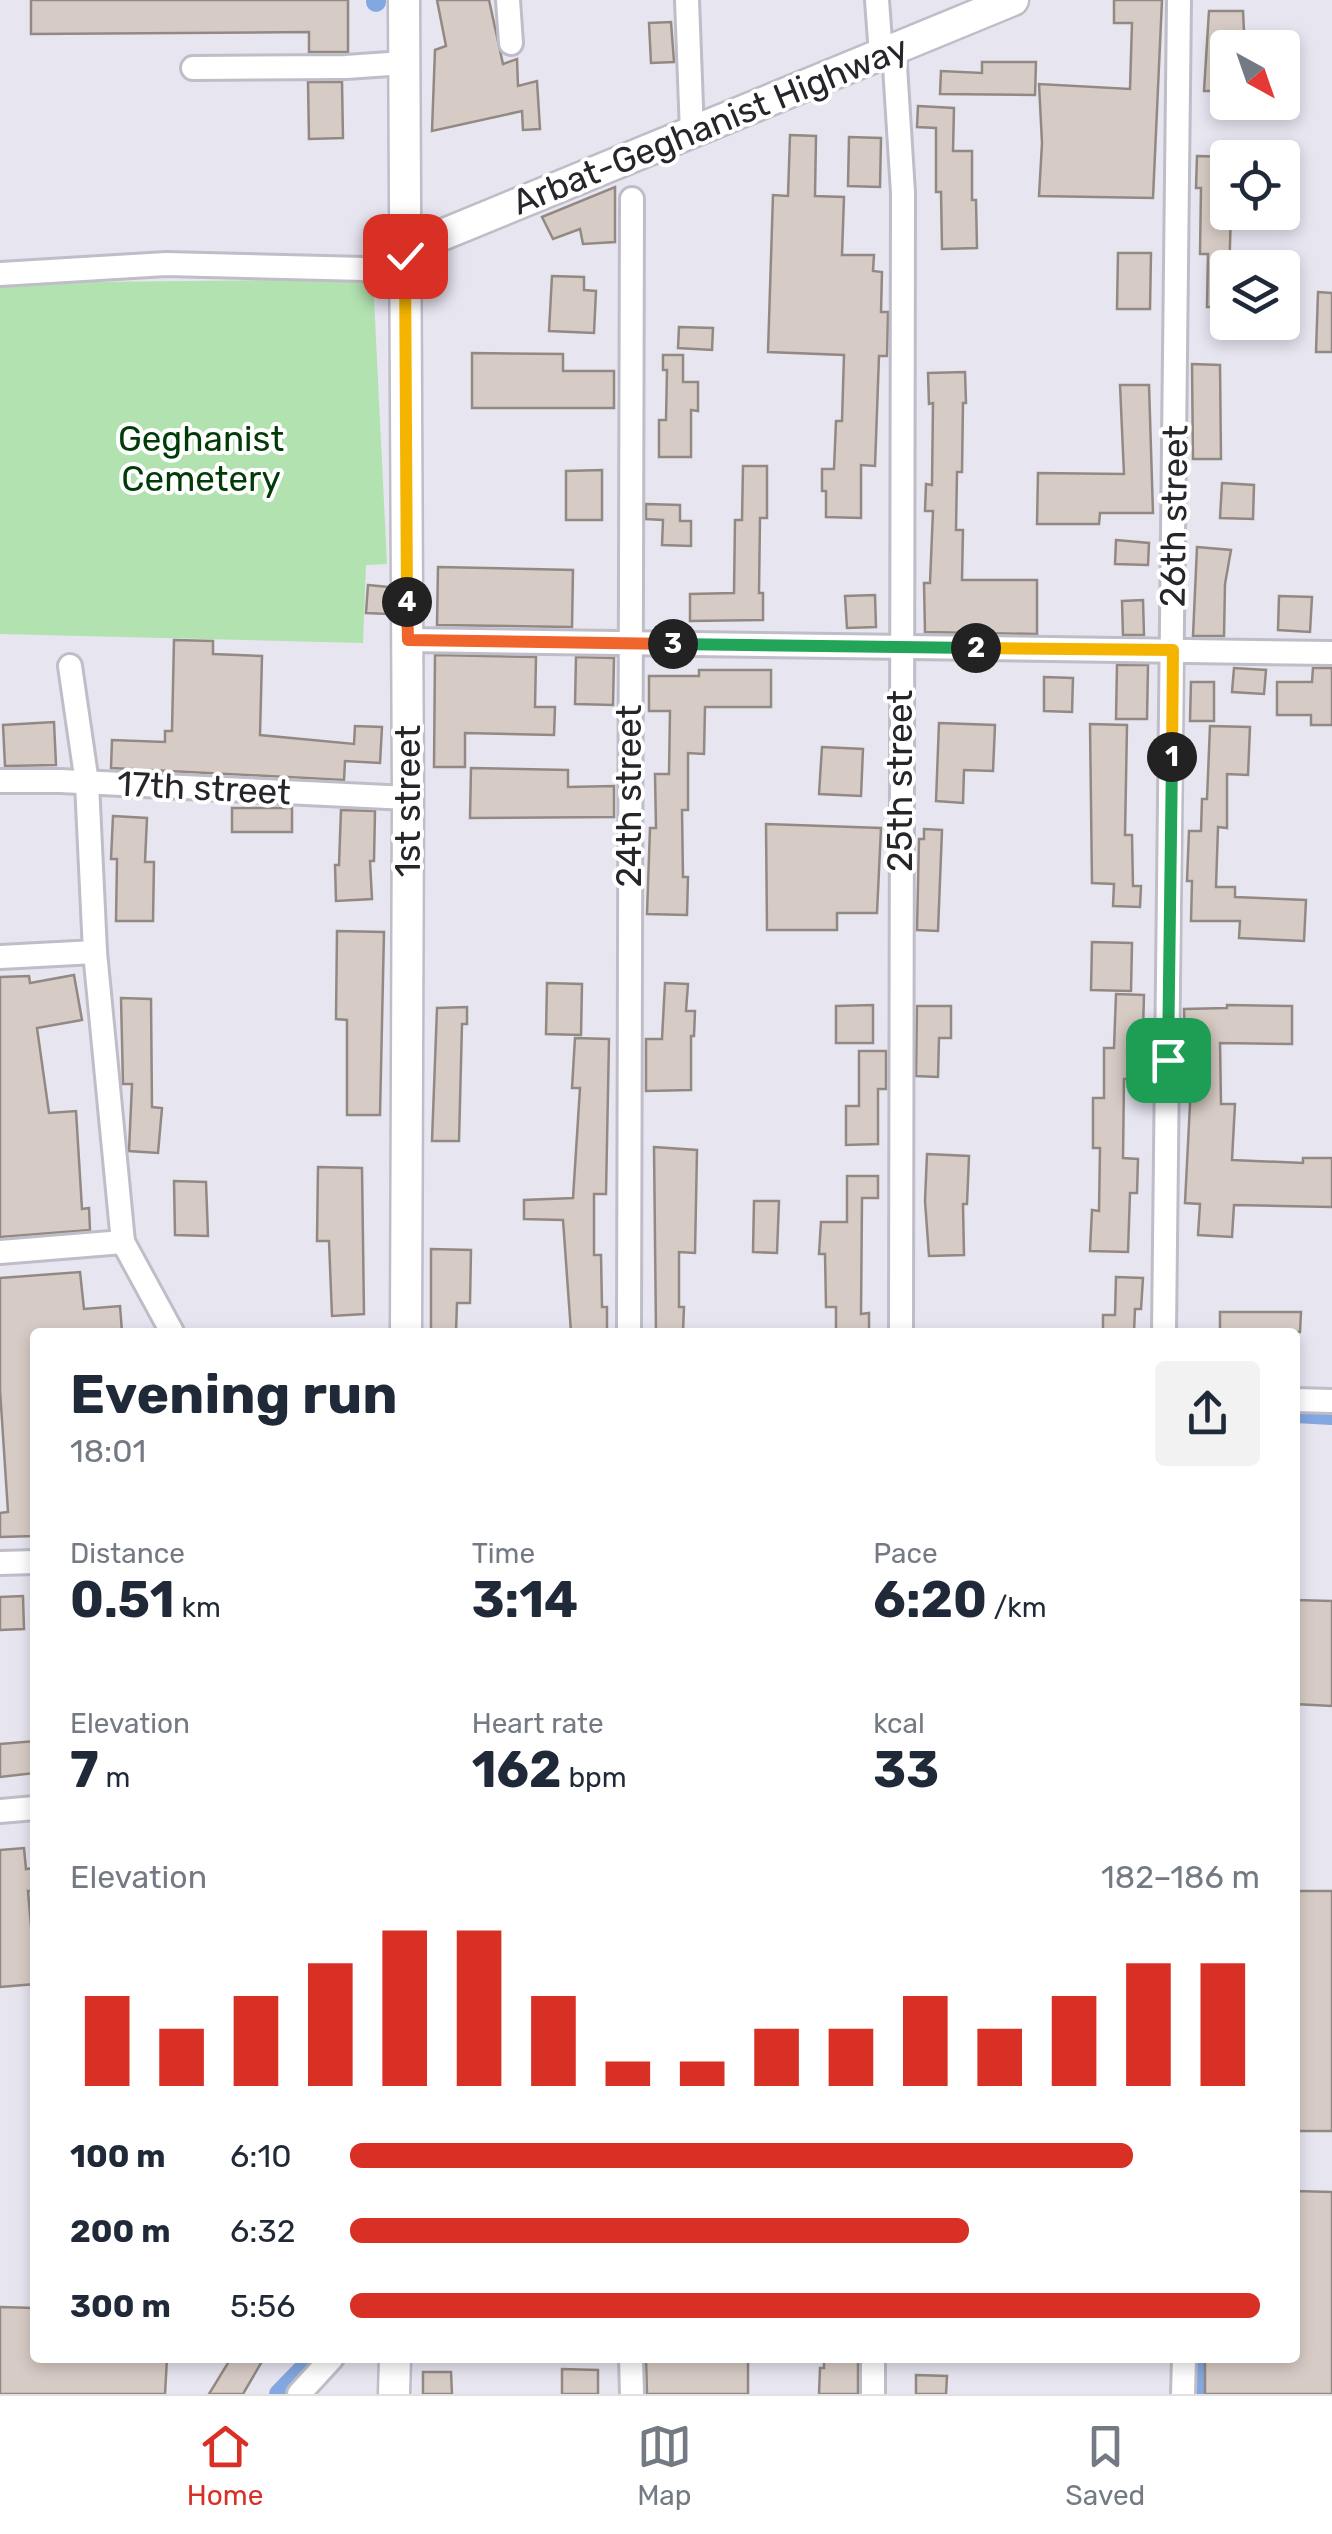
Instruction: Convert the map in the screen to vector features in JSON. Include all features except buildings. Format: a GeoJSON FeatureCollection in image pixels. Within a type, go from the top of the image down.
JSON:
{"type":"FeatureCollection","features":[{"type":"Feature","properties":{"kind":"main road","name":"1st street"},"geometry":{"type":"LineString","coordinates":[[404,0],[408,640],[406,1328]]}},
{"type":"Feature","properties":{"kind":"main road","name":"Arbat-Geghanist Highway"},"geometry":{"type":"LineString","coordinates":[[404,238],[437,238],[1013,0]]}},
{"type":"Feature","properties":{"kind":"main road"},"geometry":{"type":"LineString","coordinates":[[394,2394],[395,2363]]}},
{"type":"Feature","properties":{"kind":"street"},"geometry":{"type":"LineString","coordinates":[[508,0],[511,43]]}},
{"type":"Feature","properties":{"kind":"street"},"geometry":{"type":"LineString","coordinates":[[687,0],[692,133]]}},
{"type":"Feature","properties":{"kind":"street","name":"25th street"},"geometry":{"type":"LineString","coordinates":[[877,0],[888,52],[902,193],[901,1328]]}},
{"type":"Feature","properties":{"kind":"street","name":"26th street"},"geometry":{"type":"LineString","coordinates":[[1164,1328],[1179,0]]}},
{"type":"Feature","properties":{"kind":"street"},"geometry":{"type":"LineString","coordinates":[[193,68],[404,63]]}},
{"type":"Feature","properties":{"kind":"street","name":"24th street"},"geometry":{"type":"LineString","coordinates":[[630,1328],[632,199]]}},
{"type":"Feature","properties":{"kind":"street"},"geometry":{"type":"LineString","coordinates":[[0,274],[166,264],[406,270]]}},
{"type":"Feature","properties":{"kind":"street"},"geometry":{"type":"LineString","coordinates":[[408,640],[1332,653]]}},
{"type":"Feature","properties":{"kind":"street"},"geometry":{"type":"LineString","coordinates":[[70,666],[86,783],[95,952],[123,1242],[170,1328]]}},
{"type":"Feature","properties":{"kind":"street","name":"17th street"},"geometry":{"type":"LineString","coordinates":[[0,780],[408,798]]}},
{"type":"Feature","properties":{"kind":"street"},"geometry":{"type":"LineString","coordinates":[[0,956],[95,952]]}},
{"type":"Feature","properties":{"kind":"street"},"geometry":{"type":"LineString","coordinates":[[0,1252],[123,1242]]}},
{"type":"Feature","properties":{"kind":"street"},"geometry":{"type":"LineString","coordinates":[[1300,1400],[1332,1402]]}},
{"type":"Feature","properties":{"kind":"street"},"geometry":{"type":"LineString","coordinates":[[0,1563],[30,1562]]}},
{"type":"Feature","properties":{"kind":"street"},"geometry":{"type":"LineString","coordinates":[[0,1811],[30,1808]]}},
{"type":"Feature","properties":{"kind":"street"},"geometry":{"type":"LineString","coordinates":[[299,2394],[327,2363]]}},
{"type":"Feature","properties":{"kind":"street"},"geometry":{"type":"LineString","coordinates":[[631,2363],[632,2394]]}},
{"type":"Feature","properties":{"kind":"street"},"geometry":{"type":"LineString","coordinates":[[873,2363],[873,2394]]}},
{"type":"Feature","properties":{"kind":"street"},"geometry":{"type":"LineString","coordinates":[[1183,2394],[1184,2363]]}},
{"type":"Feature","properties":{"kind":"green space","name":"Geghanist Cemetery"},"geometry":{"type":"Polygon","coordinates":[[[373,279],[387,564],[366,565],[363,643],[0,634],[0,283],[373,279]]]}},
{"type":"Feature","properties":{"kind":"waterway"},"geometry":{"type":"LineString","coordinates":[[1300,1413],[1332,1415]]}},
{"type":"Feature","properties":{"kind":"waterway"},"geometry":{"type":"LineString","coordinates":[[279,2394],[309,2363]]}},
{"type":"Feature","properties":{"kind":"waterway"},"geometry":{"type":"LineString","coordinates":[[1201,2394],[1202,2363]]}},
{"type":"Feature","properties":{"kind":"route"},"geometry":{"type":"LineString","coordinates":[[405,256],[408,640],[1173,650],[1168,1060]]}}]}
